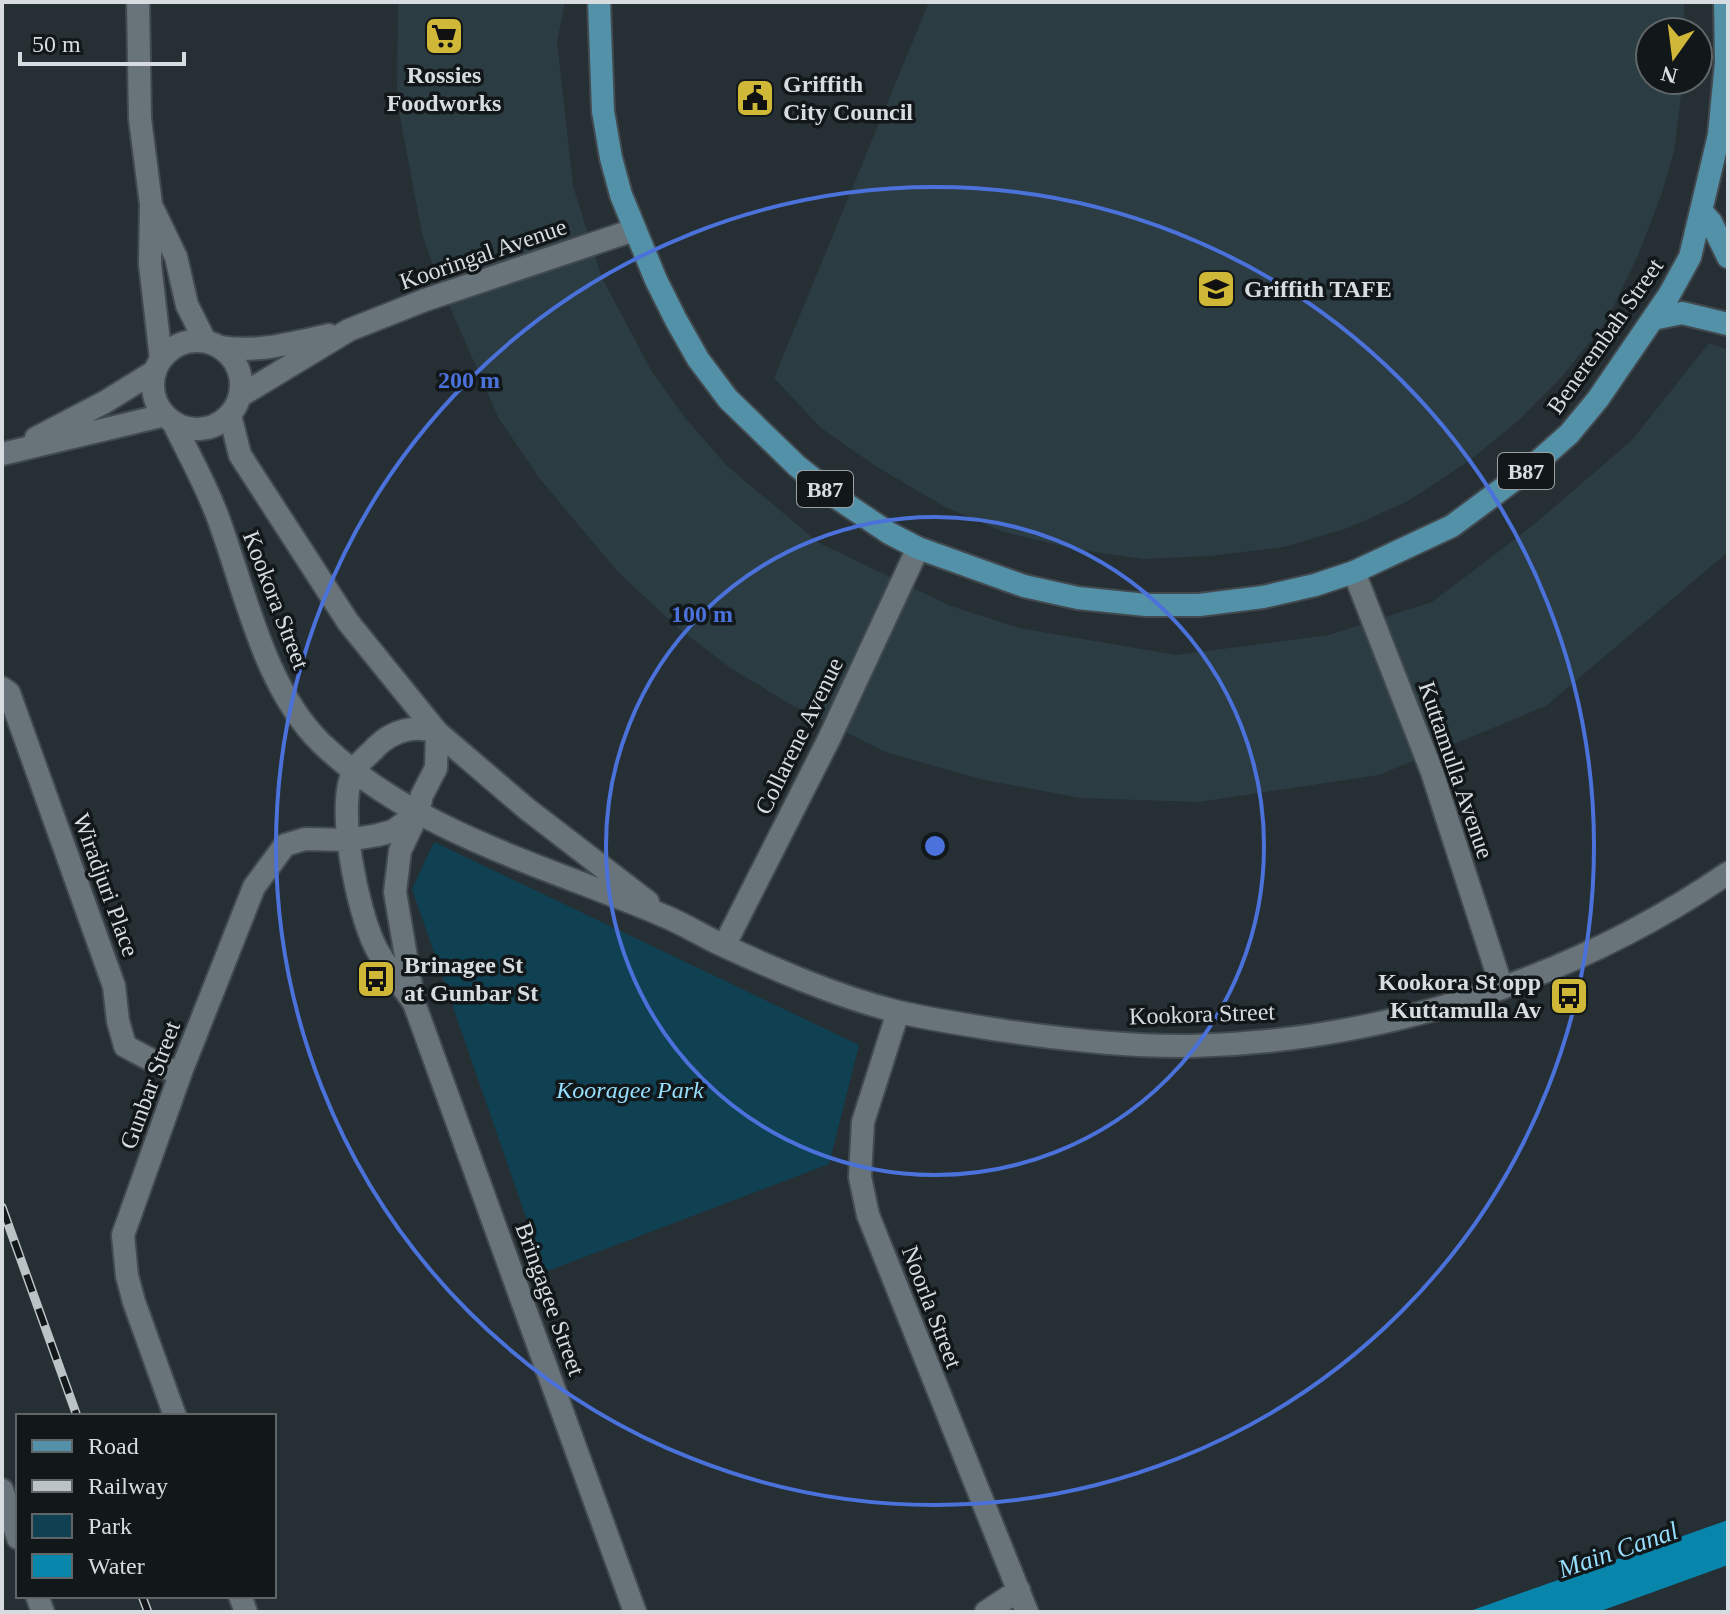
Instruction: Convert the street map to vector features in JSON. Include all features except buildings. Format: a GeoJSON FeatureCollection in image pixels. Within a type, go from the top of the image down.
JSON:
{"type":"FeatureCollection","features":[{"type":"Feature","properties":{"kind":"main road","name":"Benerembah Street"},"geometry":{"type":"LineString","coordinates":[[599,2],[603,111],[611,158],[634,230],[676,320],[698,359],[728,399],[797,466],[840,500],[889,533],[918,548],[1024,586],[1078,598],[1146,605],[1199,605],[1263,597],[1354,572],[1452,526],[1533,466],[1569,434],[1598,399],[1653,319],[1690,257],[1719,135],[1726,62],[1725,2]]}},
{"type":"Feature","properties":{"kind":"main road"},"geometry":{"type":"LineString","coordinates":[[1701,211],[1711,222],[1728,257]]}},
{"type":"Feature","properties":{"kind":"main road"},"geometry":{"type":"LineString","coordinates":[[1653,319],[1682,313],[1728,324]]}},
{"type":"Feature","properties":{"kind":"street"},"geometry":{"type":"LineString","coordinates":[[138,2],[140,119],[151,204],[150,264],[158,365],[152,386],[156,402],[169,419],[187,428],[203,429],[218,424],[235,405],[242,382],[231,357],[213,344],[187,305],[176,257],[151,204]]}},
{"type":"Feature","properties":{"kind":"street","name":"Kooringal Avenue"},"geometry":{"type":"LineString","coordinates":[[213,344],[243,351],[272,348],[349,330],[425,300],[634,230]]}},
{"type":"Feature","properties":{"kind":"street","name":"Kooringal Avenue"},"geometry":{"type":"LineString","coordinates":[[235,405],[349,330]]}},
{"type":"Feature","properties":{"kind":"street"},"geometry":{"type":"LineString","coordinates":[[10,451],[105,402],[158,365],[180,344],[213,344]]}},
{"type":"Feature","properties":{"kind":"street","name":"Kookora Street"},"geometry":{"type":"LineString","coordinates":[[235,405],[240,455],[348,622],[437,732],[527,809],[595,859],[664,916]]}},
{"type":"Feature","properties":{"kind":"street"},"geometry":{"type":"LineString","coordinates":[[10,451],[169,419]]}},
{"type":"Feature","properties":{"kind":"street","name":"Kookora Street"},"geometry":{"type":"LineString","coordinates":[[169,419],[215,511],[274,675],[318,740],[354,771],[418,813],[574,881],[664,916],[724,946],[858,1000],[898,1012],[1047,1036],[1190,1046],[1354,1030],[1440,1009],[1562,963],[1674,909],[1728,873]]}},
{"type":"Feature","properties":{"kind":"street","name":"Collarene Avenue"},"geometry":{"type":"LineString","coordinates":[[724,946],[828,741],[918,548]]}},
{"type":"Feature","properties":{"kind":"street","name":"Kuttamulla Avenue"},"geometry":{"type":"LineString","coordinates":[[1354,572],[1432,772],[1502,988]]}},
{"type":"Feature","properties":{"kind":"street","name":"Wiradjuri Place"},"geometry":{"type":"LineString","coordinates":[[2,688],[9,693],[114,986],[125,1046],[168,1069],[181,1072]]}},
{"type":"Feature","properties":{"kind":"street"},"geometry":{"type":"LineString","coordinates":[[354,771],[387,736],[421,727],[437,732]]}},
{"type":"Feature","properties":{"kind":"street","name":"Bringagee Street"},"geometry":{"type":"LineString","coordinates":[[437,732],[436,768],[400,851],[395,892],[414,1003],[635,1612]]}},
{"type":"Feature","properties":{"kind":"street","name":"Bringagee Street"},"geometry":{"type":"LineString","coordinates":[[354,771],[346,799],[358,897],[376,947],[414,1003]]}},
{"type":"Feature","properties":{"kind":"street"},"geometry":{"type":"LineString","coordinates":[[349,840],[393,831],[418,813]]}},
{"type":"Feature","properties":{"kind":"street","name":"Gunbar Street"},"geometry":{"type":"LineString","coordinates":[[174,1414],[134,1302],[127,1276],[123,1235],[181,1072],[254,887],[285,845],[305,839],[349,840]]}},
{"type":"Feature","properties":{"kind":"street","name":"Noorla Street"},"geometry":{"type":"LineString","coordinates":[[898,1012],[863,1122],[860,1177],[868,1215],[1027,1612]]}},
{"type":"Feature","properties":{"kind":"street"},"geometry":{"type":"LineString","coordinates":[[2,1490],[16,1532]]}},
{"type":"Feature","properties":{"kind":"street"},"geometry":{"type":"LineString","coordinates":[[986,1612],[1019,1590]]}},
{"type":"Feature","properties":{"kind":"shaded area"},"geometry":{"type":"Polygon","coordinates":[[[398,2],[565,2],[557,42],[573,186],[602,278],[652,372],[687,420],[727,466],[819,543],[951,606],[1019,628],[1176,655],[1329,635],[1432,602],[1531,527],[1632,440],[1709,343],[1728,350],[1728,552],[1546,706],[1379,775],[1198,802],[1080,798],[980,779],[885,752],[790,704],[732,669],[678,628],[619,573],[540,479],[498,417],[439,282],[422,234],[397,100],[398,2]]]}},
{"type":"Feature","properties":{"kind":"shaded area","name":"Griffith TAFE"},"geometry":{"type":"Polygon","coordinates":[[[929,2],[1684,2],[1684,16],[1634,16],[1634,96],[1681,96],[1674,151],[1661,196],[1638,255],[1606,322],[1559,380],[1519,420],[1469,461],[1408,501],[1348,528],[1284,547],[1210,556],[1143,559],[1074,549],[1004,532],[945,507],[877,467],[821,428],[774,378],[929,2]]]}},
{"type":"Feature","properties":{"kind":"green space","name":"Kooragee Park"},"geometry":{"type":"Polygon","coordinates":[[[434,842],[859,1045],[829,1164],[545,1272],[412,889],[434,842]]]}},
{"type":"Feature","properties":{"kind":"water","name":"Main Canal"},"geometry":{"type":"Polygon","coordinates":[[[1728,1520],[1728,1565],[1598,1612],[1467,1612],[1728,1520]]]}},
{"type":"Feature","properties":{"kind":"railway"},"geometry":{"type":"LineString","coordinates":[[2,1207],[76,1414]]}},
{"type":"Feature","properties":{"kind":"railway"},"geometry":{"type":"LineString","coordinates":[[143,1598],[148,1612]]}},
{"type":"Feature","properties":{"kind":"place","name":"Rossies Foodworks"},"geometry":{"type":"Point","coordinates":[444,36]}},
{"type":"Feature","properties":{"kind":"place","name":"Griffith City Council"},"geometry":{"type":"Point","coordinates":[755,98]}},
{"type":"Feature","properties":{"kind":"place","name":"Griffith TAFE"},"geometry":{"type":"Point","coordinates":[1216,289]}},
{"type":"Feature","properties":{"kind":"place","name":"Brinagee St at Gunbar St"},"geometry":{"type":"Point","coordinates":[376,979]}},
{"type":"Feature","properties":{"kind":"place","name":"Kookora St opp Kuttamulla Av"},"geometry":{"type":"Point","coordinates":[1569,996]}}]}
